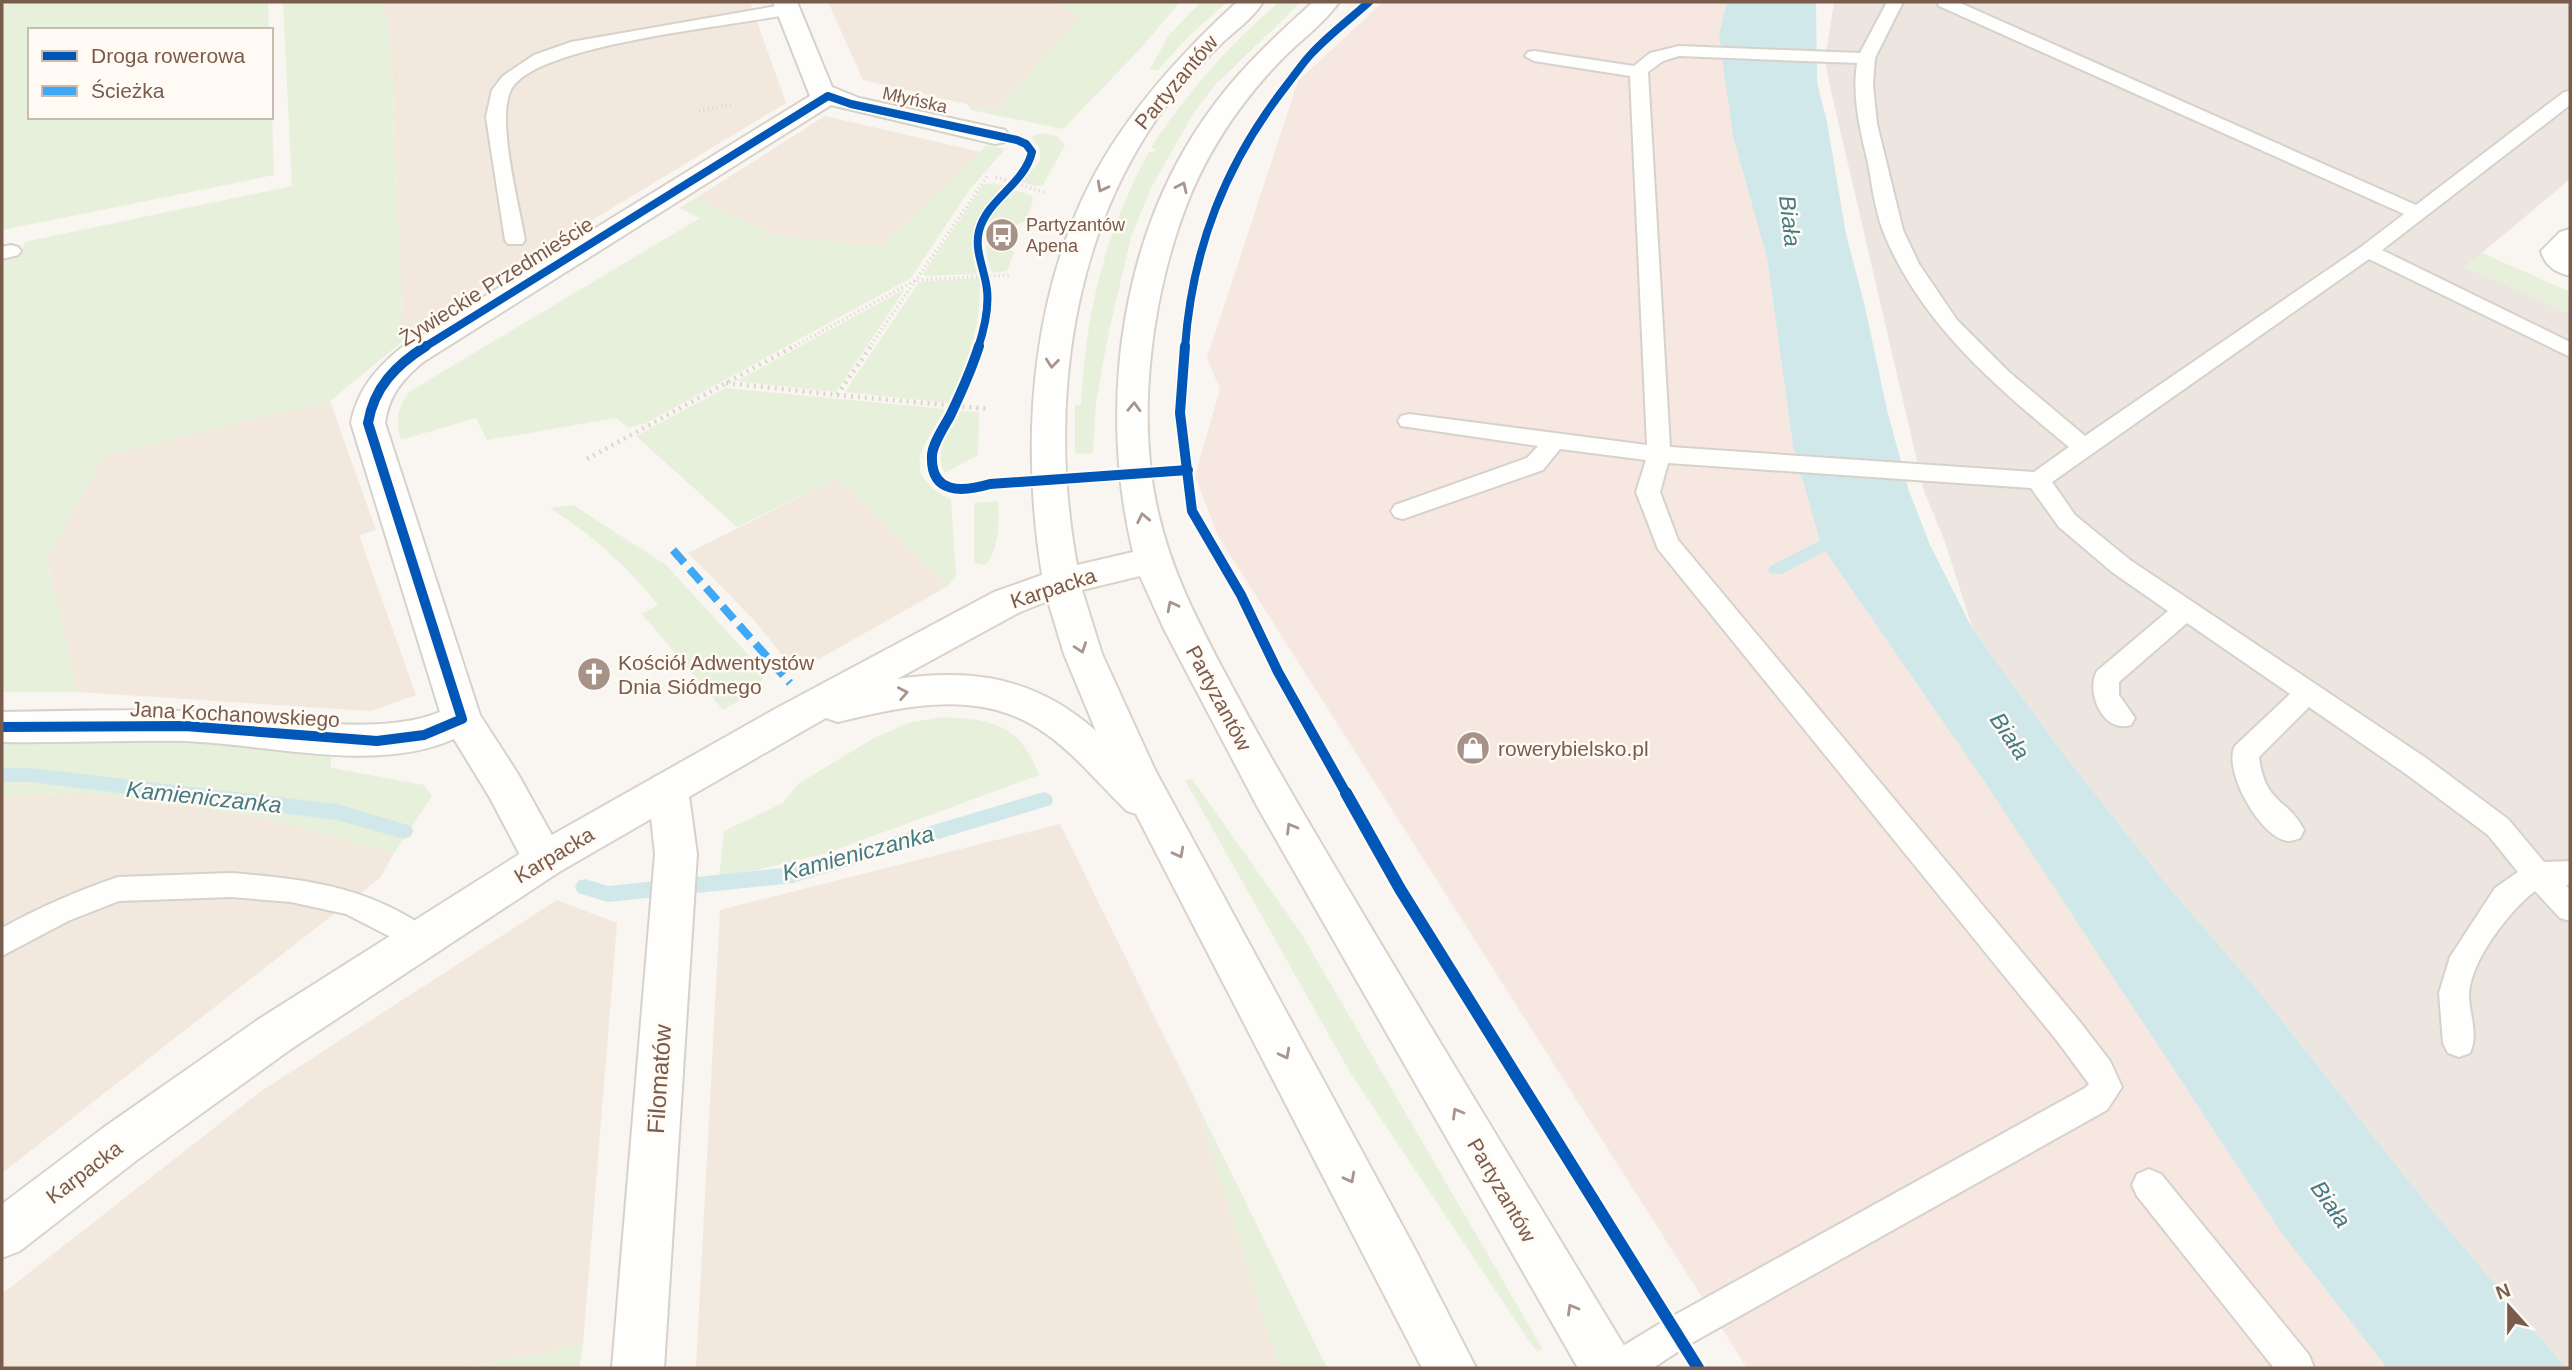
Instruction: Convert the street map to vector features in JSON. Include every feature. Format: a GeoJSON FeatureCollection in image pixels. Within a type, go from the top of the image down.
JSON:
{"type":"FeatureCollection","features":[{"type":"Feature","properties":{"kind":"main road","name":"Partyzantów"},"geometry":{"type":"LineString","coordinates":[[1251,2],[1198,51],[1148,110],[1097,197],[1078,245],[1062,295],[1049,392],[1049,478],[1061,582],[1082,652],[1161,819],[1450,1368]]}},
{"type":"Feature","properties":{"kind":"main road","name":"Partyzantów"},"geometry":{"type":"LineString","coordinates":[[1327,2],[1256,70],[1224,110],[1197,153],[1174,204],[1152,265],[1140,314],[1133,413],[1136,475],[1152,560],[1162,587],[1231,723],[1607,1368]]}},
{"type":"Feature","properties":{"kind":"main road"},"geometry":{"type":"LineString","coordinates":[[786,6],[817,87],[828,96]]}},
{"type":"Feature","properties":{"kind":"main road","name":"Młyńska"},"geometry":{"type":"LineString","coordinates":[[828,96],[851,104],[995,136]]}},
{"type":"Feature","properties":{"kind":"main road","name":"Żywieckie Przedmieście"},"geometry":{"type":"LineString","coordinates":[[462,719],[368,423],[370,405],[378,388],[393,370],[412,355],[828,96]]}},
{"type":"Feature","properties":{"kind":"main road"},"geometry":{"type":"LineString","coordinates":[[2570,238],[2556,251],[2558,259],[2570,267]]}},
{"type":"Feature","properties":{"kind":"main road","name":"Karpacka"},"geometry":{"type":"LineString","coordinates":[[2,1234],[197,1089],[420,939],[544,860],[789,720],[995,608],[1061,582],[1152,560]]}},
{"type":"Feature","properties":{"kind":"main road"},"geometry":{"type":"LineString","coordinates":[[789,720],[922,689],[959,687],[994,691],[1021,701],[1057,721],[1088,747],[1161,819]]}},
{"type":"Feature","properties":{"kind":"main road"},"geometry":{"type":"LineString","coordinates":[[462,719],[504,786],[544,860]]}},
{"type":"Feature","properties":{"kind":"main road","name":"Jana Kochanowskiego"},"geometry":{"type":"LineString","coordinates":[[2,727],[184,726],[377,741],[424,735],[462,719]]}},
{"type":"Feature","properties":{"kind":"main road","name":"Filomatów"},"geometry":{"type":"LineString","coordinates":[[638,1368],[676,854],[668,789]]}},
{"type":"Feature","properties":{"kind":"lane"},"geometry":{"type":"LineString","coordinates":[[1895,2],[1866,58],[1863,76],[1863,103],[1893,229],[1912,269],[1946,322],[1993,372],[2085,448]]}},
{"type":"Feature","properties":{"kind":"lane"},"geometry":{"type":"LineString","coordinates":[[1945,2],[2418,214]]}},
{"type":"Feature","properties":{"kind":"lane"},"geometry":{"type":"LineString","coordinates":[[515,240],[495,117],[501,90],[509,80],[540,59],[578,46],[786,6]]}},
{"type":"Feature","properties":{"kind":"lane"},"geometry":{"type":"LineString","coordinates":[[1621,1368],[1676,1333],[2096,1099],[2106,1087],[2099,1071],[2069,1032],[1667,542],[1648,492],[1659,454],[1639,72],[1646,61],[1679,51],[1866,58]]}},
{"type":"Feature","properties":{"kind":"lane"},"geometry":{"type":"LineString","coordinates":[[1534,55],[1639,72]]}},
{"type":"Feature","properties":{"kind":"lane"},"geometry":{"type":"LineString","coordinates":[[1409,421],[1659,454],[1743,462],[1965,478],[2038,480],[2368,251],[2570,96]]}},
{"type":"Feature","properties":{"kind":"lane"},"geometry":{"type":"LineString","coordinates":[[2368,251],[2570,350]]}},
{"type":"Feature","properties":{"kind":"lane"},"geometry":{"type":"LineString","coordinates":[[1403,511],[1535,464],[1555,440]]}},
{"type":"Feature","properties":{"kind":"lane"},"geometry":{"type":"LineString","coordinates":[[2038,480],[2067,521],[2122,566],[2416,766],[2498,827],[2570,909]]}},
{"type":"Feature","properties":{"kind":"lane"},"geometry":{"type":"LineString","coordinates":[[2122,718],[2106,697],[2106,678],[2186,610]]}},
{"type":"Feature","properties":{"kind":"lane"},"geometry":{"type":"LineString","coordinates":[[2290,830],[2264,807],[2247,781],[2245,754],[2308,692]]}},
{"type":"Feature","properties":{"kind":"lane"},"geometry":{"type":"LineString","coordinates":[[2459,1043],[2454,993],[2465,957],[2505,897],[2537,874],[2570,873]]}},
{"type":"Feature","properties":{"kind":"lane"},"geometry":{"type":"LineString","coordinates":[[2,943],[58,912],[118,889],[231,885],[290,890],[349,902],[376,913],[420,939]]}},
{"type":"Feature","properties":{"kind":"lane"},"geometry":{"type":"LineString","coordinates":[[2149,1185],[2296,1368]]}},
{"type":"Feature","properties":{"kind":"path"},"geometry":{"type":"LineString","coordinates":[[995,136],[1026,144],[1032,152],[1031,162],[1010,187]]}},
{"type":"Feature","properties":{"kind":"path"},"geometry":{"type":"LineString","coordinates":[[988,175],[1010,187],[1046,193]]}},
{"type":"Feature","properties":{"kind":"path"},"geometry":{"type":"LineString","coordinates":[[838,395],[976,189]]}},
{"type":"Feature","properties":{"kind":"path"},"geometry":{"type":"LineString","coordinates":[[587,459],[916,280],[1010,275]]}},
{"type":"Feature","properties":{"kind":"path"},"geometry":{"type":"LineString","coordinates":[[725,383],[952,410],[990,409]]}},
{"type":"Feature","properties":{"kind":"path"},"geometry":{"type":"LineString","coordinates":[[952,410],[961,394]]}},
{"type":"Feature","properties":{"kind":"shaded area"},"geometry":{"type":"Polygon","coordinates":[[[382,2],[750,2],[786,103],[546,248],[403,341],[392,64],[382,2]]]}},
{"type":"Feature","properties":{"kind":"shaded area"},"geometry":{"type":"Polygon","coordinates":[[[828,2],[1053,2],[1082,17],[996,111],[863,80],[828,2]]]}},
{"type":"Feature","properties":{"kind":"shaded area"},"geometry":{"type":"Polygon","coordinates":[[[1383,2],[1727,2],[1719,35],[1767,258],[1793,446],[1821,545],[1988,787],[2280,1231],[2387,1368],[1747,1368],[1218,536],[1195,476],[1220,389],[1207,358],[1298,81],[1383,2]]]}},
{"type":"Feature","properties":{"kind":"shaded area"},"geometry":{"type":"Polygon","coordinates":[[[1834,2],[2570,2],[2570,179],[2465,267],[2570,314],[2570,1368],[2566,1368],[2427,1204],[2256,988],[2172,891],[2065,756],[1973,630],[1945,542],[1924,491],[1829,82],[1825,60],[1834,2]]]}},
{"type":"Feature","properties":{"kind":"shaded area"},"geometry":{"type":"Polygon","coordinates":[[[825,116],[981,152],[882,246],[777,236],[696,198],[825,116]]]}},
{"type":"Feature","properties":{"kind":"shaded area"},"geometry":{"type":"Polygon","coordinates":[[[330,401],[376,530],[359,535],[416,695],[371,711],[78,692],[47,558],[104,456],[330,401]]]}},
{"type":"Feature","properties":{"kind":"shaded area"},"geometry":{"type":"Polygon","coordinates":[[[837,479],[948,586],[796,672],[754,620],[688,553],[837,479]]]}},
{"type":"Feature","properties":{"kind":"shaded area"},"geometry":{"type":"Polygon","coordinates":[[[83,793],[257,816],[394,853],[380,878],[2,1173],[2,797],[83,793]]]}},
{"type":"Feature","properties":{"kind":"shaded area"},"geometry":{"type":"Polygon","coordinates":[[[1060,824],[1195,1099],[1279,1368],[696,1368],[720,910],[1060,824]]]}},
{"type":"Feature","properties":{"kind":"shaded area"},"geometry":{"type":"Polygon","coordinates":[[[557,900],[617,923],[583,1344],[464,1368],[2,1368],[2,1294],[260,1092],[557,900]]]}},
{"type":"Feature","properties":{"kind":"green space"},"geometry":{"type":"Polygon","coordinates":[[[2,2],[268,2],[269,28],[28,28],[28,119],[272,119],[274,175],[2,230],[2,2]]]}},
{"type":"Feature","properties":{"kind":"green space"},"geometry":{"type":"Polygon","coordinates":[[[283,2],[382,2],[388,19],[392,64],[403,341],[330,401],[104,457],[47,558],[78,692],[2,692],[2,258],[22,254],[24,242],[292,186],[283,2]]]}},
{"type":"Feature","properties":{"kind":"green space"},"geometry":{"type":"Polygon","coordinates":[[[1053,2],[1180,2],[1141,48],[1063,129],[971,110],[967,104],[996,111],[1081,17],[1053,2]]]}},
{"type":"Feature","properties":{"kind":"green space"},"geometry":{"type":"Polygon","coordinates":[[[1201,2],[1227,2],[1189,36],[1157,71],[1150,69],[1169,35],[1201,2]]]}},
{"type":"Feature","properties":{"kind":"green space"},"geometry":{"type":"Polygon","coordinates":[[[1279,2],[1301,2],[1214,86],[1193,114],[1151,188],[1131,237],[1109,331],[1096,402],[1093,453],[1075,454],[1075,405],[1081,405],[1087,338],[1093,306],[1109,244],[1133,183],[1149,152],[1154,153],[1156,149],[1151,148],[1180,106],[1225,53],[1279,2]]]}},
{"type":"Feature","properties":{"kind":"green space"},"geometry":{"type":"Polygon","coordinates":[[[1040,133],[1057,136],[1065,145],[1043,185],[1036,186],[1022,182],[1040,161],[1040,149],[1031,137],[1040,133]]]}},
{"type":"Feature","properties":{"kind":"green space"},"geometry":{"type":"Polygon","coordinates":[[[987,145],[1005,149],[970,189],[911,278],[646,423],[628,428],[616,418],[487,440],[476,418],[401,440],[398,415],[409,392],[700,218],[679,208],[696,198],[777,236],[882,246],[987,145]]]}},
{"type":"Feature","properties":{"kind":"green space"},"geometry":{"type":"Polygon","coordinates":[[[993,183],[1003,186],[979,216],[973,236],[972,247],[977,274],[925,276],[923,274],[983,185],[993,183]]]}},
{"type":"Feature","properties":{"kind":"green space"},"geometry":{"type":"Polygon","coordinates":[[[1012,190],[1031,195],[1033,201],[1026,221],[1016,225],[999,224],[989,247],[1008,248],[1014,252],[1007,271],[992,273],[986,249],[987,228],[996,209],[1012,190]]]}},
{"type":"Feature","properties":{"kind":"green space"},"geometry":{"type":"Polygon","coordinates":[[[2482,253],[2570,292],[2570,314],[2465,267],[2482,253]]]}},
{"type":"Feature","properties":{"kind":"green space"},"geometry":{"type":"Polygon","coordinates":[[[979,278],[976,326],[962,375],[949,403],[845,392],[919,282],[979,278]]]}},
{"type":"Feature","properties":{"kind":"green space"},"geometry":{"type":"Polygon","coordinates":[[[905,289],[836,392],[737,381],[905,289]]]}},
{"type":"Feature","properties":{"kind":"green space"},"geometry":{"type":"Polygon","coordinates":[[[725,388],[945,409],[923,448],[920,469],[925,480],[935,490],[951,500],[956,576],[948,586],[837,479],[737,527],[636,436],[725,388]]]}},
{"type":"Feature","properties":{"kind":"green space"},"geometry":{"type":"Polygon","coordinates":[[[961,411],[979,412],[978,455],[945,473],[942,449],[961,411]]]}},
{"type":"Feature","properties":{"kind":"green space"},"geometry":{"type":"Polygon","coordinates":[[[998,501],[996,543],[991,558],[986,565],[974,563],[974,503],[998,501]]]}},
{"type":"Feature","properties":{"kind":"green space"},"geometry":{"type":"Polygon","coordinates":[[[573,505],[666,565],[765,673],[756,691],[723,710],[642,614],[658,605],[608,552],[550,508],[573,505]]]}},
{"type":"Feature","properties":{"kind":"green space"},"geometry":{"type":"Polygon","coordinates":[[[943,717],[977,720],[1003,728],[1023,745],[1039,775],[824,854],[719,879],[724,831],[783,803],[798,784],[874,738],[908,723],[943,717]]]}},
{"type":"Feature","properties":{"kind":"green space"},"geometry":{"type":"Polygon","coordinates":[[[2,738],[167,741],[331,756],[331,768],[424,785],[432,796],[394,853],[257,816],[83,793],[2,797],[2,738]]]}},
{"type":"Feature","properties":{"kind":"green space"},"geometry":{"type":"Polygon","coordinates":[[[1192,779],[1301,933],[1542,1348],[1538,1351],[1350,1072],[1185,780],[1192,779]]]}},
{"type":"Feature","properties":{"kind":"green space"},"geometry":{"type":"Polygon","coordinates":[[[1195,1099],[1327,1368],[1279,1368],[1195,1099]]]}},
{"type":"Feature","properties":{"kind":"green space"},"geometry":{"type":"Polygon","coordinates":[[[583,1344],[579,1368],[464,1368],[583,1344]]]}},
{"type":"Feature","properties":{"kind":"water","name":"Biała"},"geometry":{"type":"Polygon","coordinates":[[[1727,2],[1816,2],[1817,82],[1827,122],[1846,234],[1887,410],[1909,491],[1930,545],[1973,630],[2065,756],[2172,891],[2256,988],[2427,1204],[2566,1368],[2387,1368],[2280,1231],[1988,787],[1821,545],[1793,446],[1767,258],[1733,136],[1719,35],[1727,2]]]}},
{"type":"Feature","properties":{"kind":"waterway","name":"Kamieniczanka"},"geometry":{"type":"LineString","coordinates":[[1776,570],[1841,536]]}},
{"type":"Feature","properties":{"kind":"waterway","name":"Kamieniczanka"},"geometry":{"type":"LineString","coordinates":[[2,775],[31,775],[337,812],[404,831]]}},
{"type":"Feature","properties":{"kind":"waterway","name":"Kamieniczanka"},"geometry":{"type":"LineString","coordinates":[[585,887],[608,894],[793,875],[1044,800]]}},
{"type":"Feature","properties":{"kind":"marked path"},"geometry":{"type":"LineString","coordinates":[[673,550],[790,683]]}},
{"type":"Feature","properties":{"kind":"cycle path"},"geometry":{"type":"LineString","coordinates":[[1369,2],[1312,53],[1247,142],[1220,193],[1201,250],[1187,319],[1180,413],[1192,511],[1241,595],[1278,672],[1400,889],[1698,1368]]}},
{"type":"Feature","properties":{"kind":"cycle path"},"geometry":{"type":"LineString","coordinates":[[2,727],[185,726],[377,741],[424,735],[462,719],[368,423],[373,402],[382,384],[412,355],[828,96],[851,104],[1017,140],[1026,144],[1032,152],[1024,174],[991,209],[979,230],[978,248],[987,289],[984,321],[967,379],[932,453],[933,467],[942,484],[949,488],[968,490],[990,484],[1188,470]]}},
{"type":"Feature","properties":{"kind":"place","name":"Partyzantów Apena"},"geometry":{"type":"Point","coordinates":[1002,235]}},
{"type":"Feature","properties":{"kind":"place","name":"Kościół Adwentystów Dnia Siódmego"},"geometry":{"type":"Point","coordinates":[594,674]}},
{"type":"Feature","properties":{"kind":"place","name":"rowerybielsko.pl"},"geometry":{"type":"Point","coordinates":[1473,748]}}]}
